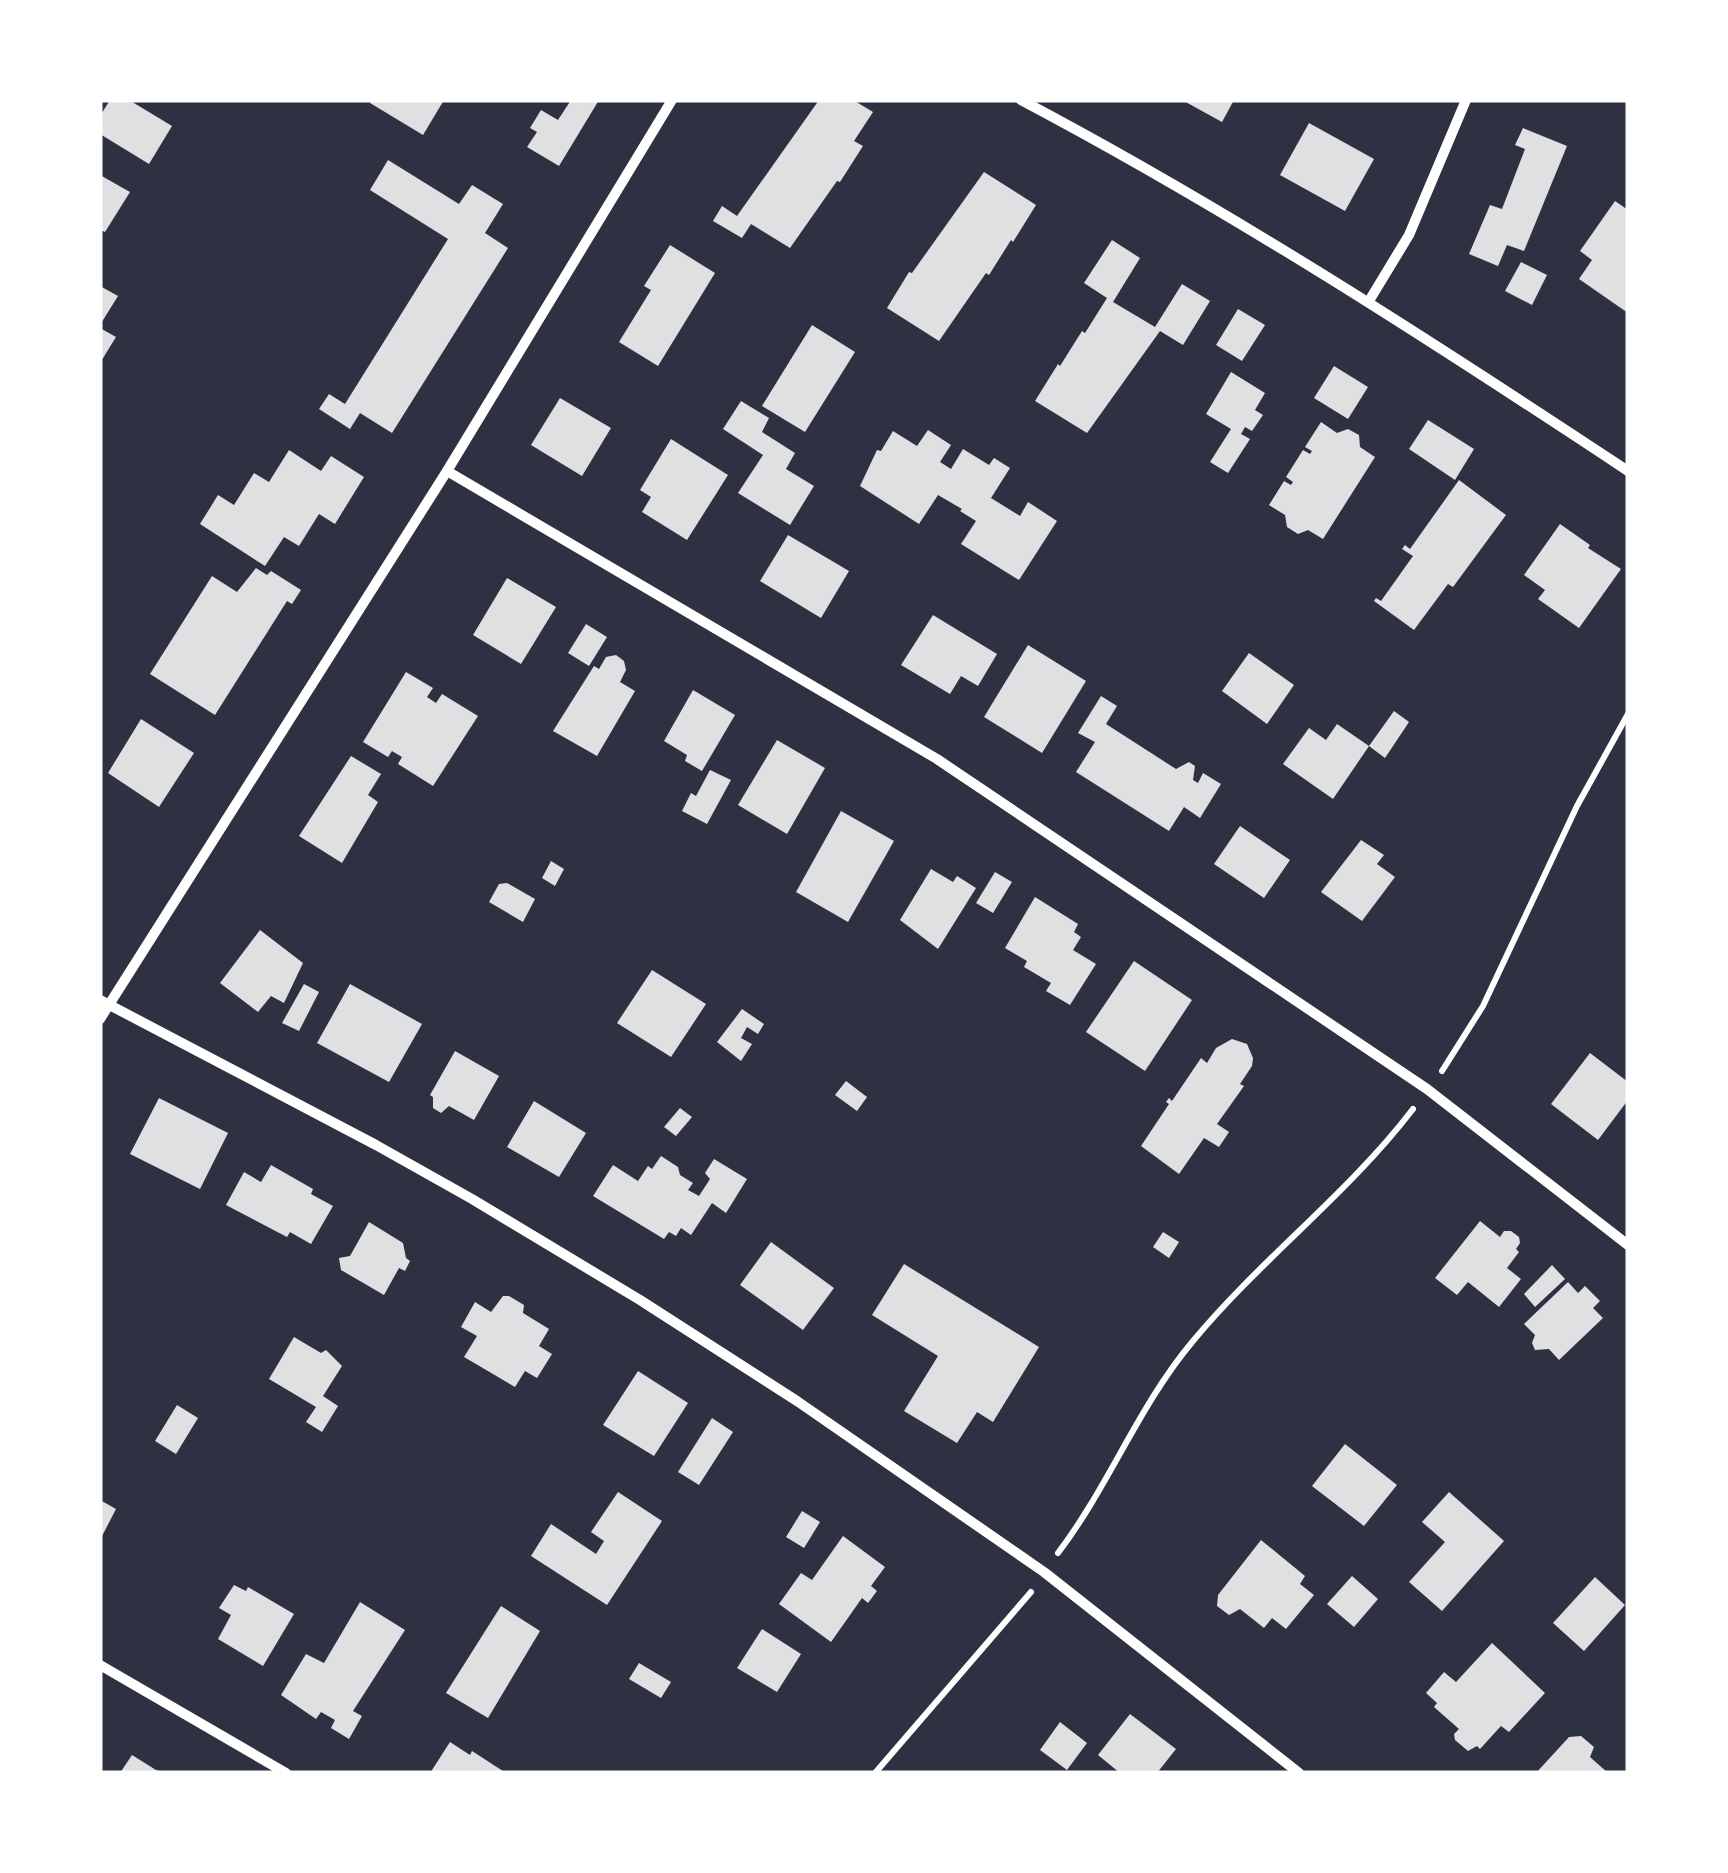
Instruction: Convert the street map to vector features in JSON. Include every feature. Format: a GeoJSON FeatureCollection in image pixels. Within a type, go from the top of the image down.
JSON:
{"type":"FeatureCollection","features":[{"type":"Feature","properties":{"kind":"street"},"geometry":{"type":"LineString","coordinates":[[100,1019],[105,1002],[447,471],[672,100]]}},
{"type":"Feature","properties":{"kind":"street"},"geometry":{"type":"LineString","coordinates":[[1022,100],[1370,300],[1628,470]]}},
{"type":"Feature","properties":{"kind":"street"},"geometry":{"type":"LineString","coordinates":[[1370,300],[1408,235],[1466,100]]}},
{"type":"Feature","properties":{"kind":"street"},"geometry":{"type":"LineString","coordinates":[[447,471],[938,758],[1427,1089],[1628,1245]]}},
{"type":"Feature","properties":{"kind":"street"},"geometry":{"type":"LineString","coordinates":[[105,1002],[376,1145],[623,1290],[797,1401],[1044,1572],[1299,1773]]}},
{"type":"Feature","properties":{"kind":"street"},"geometry":{"type":"LineString","coordinates":[[100,1664],[286,1773]]}},
{"type":"Feature","properties":{"kind":"path"},"geometry":{"type":"LineString","coordinates":[[875,1773],[989,1644],[1044,1572],[1096,1499],[1146,1409],[1190,1343],[1382,1148],[1427,1089],[1483,1006],[1577,806],[1628,714]]}},
{"type":"Feature","properties":{"kind":"building"},"geometry":{"type":"Polygon","coordinates":[[[110,100],[129,100],[172,126],[149,164],[100,134],[100,116],[110,100]]]}},
{"type":"Feature","properties":{"kind":"building"},"geometry":{"type":"Polygon","coordinates":[[[444,100],[423,135],[370,103],[444,100]]]}},
{"type":"Feature","properties":{"kind":"building"},"geometry":{"type":"Polygon","coordinates":[[[571,100],[599,100],[559,166],[527,147],[537,132],[530,128],[541,110],[558,120],[571,100]]]}},
{"type":"Feature","properties":{"kind":"building"},"geometry":{"type":"Polygon","coordinates":[[[819,100],[853,100],[873,112],[854,141],[863,146],[790,248],[751,224],[742,238],[713,221],[722,206],[737,216],[819,100]]]}},
{"type":"Feature","properties":{"kind":"building"},"geometry":{"type":"Polygon","coordinates":[[[1182,100],[1234,100],[1222,122],[1182,100]]]}},
{"type":"Feature","properties":{"kind":"building"},"geometry":{"type":"Polygon","coordinates":[[[1309,123],[1374,159],[1345,211],[1280,175],[1309,123]]]}},
{"type":"Feature","properties":{"kind":"building"},"geometry":{"type":"Polygon","coordinates":[[[1523,128],[1567,146],[1524,251],[1507,245],[1498,266],[1469,254],[1490,205],[1502,209],[1525,149],[1515,145],[1523,128]]]}},
{"type":"Feature","properties":{"kind":"building"},"geometry":{"type":"Polygon","coordinates":[[[388,160],[459,204],[472,185],[503,204],[485,233],[508,248],[392,433],[360,413],[350,429],[319,409],[329,394],[345,404],[448,239],[370,190],[388,160]]]}},
{"type":"Feature","properties":{"kind":"building"},"geometry":{"type":"Polygon","coordinates":[[[984,172],[1036,205],[939,341],[887,308],[984,172]]]}},
{"type":"Feature","properties":{"kind":"building"},"geometry":{"type":"Polygon","coordinates":[[[100,175],[130,192],[105,232],[100,230],[100,175]]]}},
{"type":"Feature","properties":{"kind":"building"},"geometry":{"type":"Polygon","coordinates":[[[1615,201],[1628,210],[1628,313],[1579,279],[1592,260],[1580,251],[1615,201]]]}},
{"type":"Feature","properties":{"kind":"building"},"geometry":{"type":"Polygon","coordinates":[[[1112,240],[1140,258],[1113,302],[1155,327],[1182,284],[1210,301],[1183,345],[1160,331],[1087,433],[1035,401],[1107,298],[1084,283],[1112,240]]]}},
{"type":"Feature","properties":{"kind":"building"},"geometry":{"type":"Polygon","coordinates":[[[670,245],[715,273],[658,366],[619,342],[651,290],[644,286],[670,245]]]}},
{"type":"Feature","properties":{"kind":"building"},"geometry":{"type":"Polygon","coordinates":[[[1521,262],[1547,275],[1532,305],[1505,291],[1521,262]]]}},
{"type":"Feature","properties":{"kind":"building"},"geometry":{"type":"Polygon","coordinates":[[[100,286],[118,296],[100,325],[100,286]]]}},
{"type":"Feature","properties":{"kind":"building"},"geometry":{"type":"Polygon","coordinates":[[[1238,309],[1265,325],[1242,361],[1216,345],[1238,309]]]}},
{"type":"Feature","properties":{"kind":"building"},"geometry":{"type":"Polygon","coordinates":[[[812,325],[855,352],[805,432],[762,406],[812,325]]]}},
{"type":"Feature","properties":{"kind":"building"},"geometry":{"type":"Polygon","coordinates":[[[100,328],[116,337],[100,363],[100,328]]]}},
{"type":"Feature","properties":{"kind":"building"},"geometry":{"type":"Polygon","coordinates":[[[1334,366],[1368,387],[1348,419],[1314,398],[1334,366]]]}},
{"type":"Feature","properties":{"kind":"building"},"geometry":{"type":"Polygon","coordinates":[[[1231,372],[1265,393],[1255,410],[1263,415],[1252,431],[1245,427],[1241,434],[1250,439],[1228,473],[1210,462],[1231,429],[1206,414],[1231,372]]]}},
{"type":"Feature","properties":{"kind":"building"},"geometry":{"type":"Polygon","coordinates":[[[560,398],[611,428],[582,476],[531,445],[560,398]]]}},
{"type":"Feature","properties":{"kind":"building"},"geometry":{"type":"Polygon","coordinates":[[[741,401],[769,418],[762,432],[795,453],[786,469],[814,486],[790,525],[738,493],[763,455],[723,429],[741,401]]]}},
{"type":"Feature","properties":{"kind":"building"},"geometry":{"type":"Polygon","coordinates":[[[1428,420],[1474,449],[1455,480],[1409,449],[1428,420]]]}},
{"type":"Feature","properties":{"kind":"building"},"geometry":{"type":"Polygon","coordinates":[[[1321,422],[1337,433],[1348,429],[1359,435],[1360,447],[1375,457],[1323,539],[1308,530],[1298,534],[1287,527],[1285,515],[1269,505],[1284,481],[1291,485],[1293,482],[1286,477],[1303,450],[1310,454],[1312,451],[1305,447],[1321,422]]]}},
{"type":"Feature","properties":{"kind":"building"},"geometry":{"type":"Polygon","coordinates":[[[928,430],[951,445],[940,462],[951,469],[963,449],[989,465],[994,458],[1010,468],[991,498],[1020,516],[1028,502],[1057,521],[1019,580],[961,544],[976,521],[962,509],[938,495],[919,524],[860,486],[877,450],[881,451],[893,431],[917,446],[928,430]]]}},
{"type":"Feature","properties":{"kind":"building"},"geometry":{"type":"Polygon","coordinates":[[[671,439],[728,475],[687,540],[642,512],[651,497],[640,490],[671,439]]]}},
{"type":"Feature","properties":{"kind":"building"},"geometry":{"type":"Polygon","coordinates":[[[289,450],[321,471],[331,456],[364,477],[335,524],[319,514],[299,546],[284,537],[265,566],[200,524],[218,495],[234,505],[254,473],[269,482],[289,450]]]}},
{"type":"Feature","properties":{"kind":"building"},"geometry":{"type":"Polygon","coordinates":[[[1459,480],[1506,515],[1453,587],[1448,584],[1414,630],[1374,601],[1381,601],[1413,556],[1402,549],[1405,545],[1410,549],[1459,480]]]}},
{"type":"Feature","properties":{"kind":"building"},"geometry":{"type":"Polygon","coordinates":[[[1560,524],[1621,569],[1579,628],[1538,599],[1545,590],[1524,575],[1560,524]]]}},
{"type":"Feature","properties":{"kind":"building"},"geometry":{"type":"Polygon","coordinates":[[[788,535],[849,571],[821,618],[760,581],[788,535]]]}},
{"type":"Feature","properties":{"kind":"building"},"geometry":{"type":"Polygon","coordinates":[[[256,568],[267,575],[271,571],[301,590],[292,604],[287,601],[215,715],[150,674],[212,576],[237,592],[256,568]]]}},
{"type":"Feature","properties":{"kind":"building"},"geometry":{"type":"Polygon","coordinates":[[[507,578],[556,607],[521,664],[473,635],[507,578]]]}},
{"type":"Feature","properties":{"kind":"building"},"geometry":{"type":"Polygon","coordinates":[[[933,615],[997,654],[978,686],[961,676],[950,694],[901,665],[933,615]]]}},
{"type":"Feature","properties":{"kind":"building"},"geometry":{"type":"Polygon","coordinates":[[[586,624],[607,637],[589,666],[568,653],[586,624]]]}},
{"type":"Feature","properties":{"kind":"building"},"geometry":{"type":"Polygon","coordinates":[[[1028,645],[1086,681],[1042,753],[984,717],[1028,645]]]}},
{"type":"Feature","properties":{"kind":"building"},"geometry":{"type":"Polygon","coordinates":[[[1249,653],[1294,685],[1267,724],[1222,691],[1249,653]]]}},
{"type":"Feature","properties":{"kind":"building"},"geometry":{"type":"Polygon","coordinates":[[[616,655],[624,661],[626,670],[620,682],[635,691],[597,756],[553,731],[594,666],[599,669],[606,657],[616,655]]]}},
{"type":"Feature","properties":{"kind":"building"},"geometry":{"type":"Polygon","coordinates":[[[406,672],[433,688],[427,697],[436,703],[442,694],[478,716],[433,786],[398,764],[402,757],[392,751],[388,757],[363,742],[406,672]]]}},
{"type":"Feature","properties":{"kind":"building"},"geometry":{"type":"Polygon","coordinates":[[[693,690],[735,715],[702,771],[685,761],[687,755],[664,741],[693,690]]]}},
{"type":"Feature","properties":{"kind":"building"},"geometry":{"type":"Polygon","coordinates":[[[1101,696],[1117,706],[1106,724],[1176,769],[1189,762],[1195,766],[1193,780],[1198,783],[1203,773],[1221,784],[1200,818],[1184,807],[1169,831],[1076,772],[1095,742],[1078,733],[1101,696]]]}},
{"type":"Feature","properties":{"kind":"building"},"geometry":{"type":"Polygon","coordinates":[[[1394,711],[1409,722],[1385,758],[1369,746],[1394,711]]]}},
{"type":"Feature","properties":{"kind":"building"},"geometry":{"type":"Polygon","coordinates":[[[141,719],[194,753],[159,807],[108,773],[141,719]]]}},
{"type":"Feature","properties":{"kind":"building"},"geometry":{"type":"Polygon","coordinates":[[[1337,724],[1369,746],[1333,799],[1283,764],[1309,728],[1326,740],[1337,724]]]}},
{"type":"Feature","properties":{"kind":"building"},"geometry":{"type":"Polygon","coordinates":[[[777,740],[825,768],[787,834],[738,805],[777,740]]]}},
{"type":"Feature","properties":{"kind":"building"},"geometry":{"type":"Polygon","coordinates":[[[351,756],[381,774],[368,795],[378,802],[342,863],[299,836],[351,756]]]}},
{"type":"Feature","properties":{"kind":"building"},"geometry":{"type":"Polygon","coordinates":[[[710,770],[731,780],[707,824],[682,811],[691,793],[696,796],[710,770]]]}},
{"type":"Feature","properties":{"kind":"building"},"geometry":{"type":"Polygon","coordinates":[[[841,811],[894,841],[848,922],[796,892],[841,811]]]}},
{"type":"Feature","properties":{"kind":"building"},"geometry":{"type":"Polygon","coordinates":[[[1240,826],[1290,860],[1264,898],[1214,864],[1240,826]]]}},
{"type":"Feature","properties":{"kind":"building"},"geometry":{"type":"Polygon","coordinates":[[[1361,840],[1384,855],[1377,864],[1395,877],[1362,921],[1321,892],[1361,840]]]}},
{"type":"Feature","properties":{"kind":"building"},"geometry":{"type":"Polygon","coordinates":[[[551,861],[564,869],[555,886],[542,878],[551,861]]]}},
{"type":"Feature","properties":{"kind":"building"},"geometry":{"type":"Polygon","coordinates":[[[931,869],[953,882],[957,876],[976,888],[938,949],[900,920],[931,869]]]}},
{"type":"Feature","properties":{"kind":"building"},"geometry":{"type":"Polygon","coordinates":[[[995,872],[1012,882],[993,913],[976,903],[995,872]]]}},
{"type":"Feature","properties":{"kind":"building"},"geometry":{"type":"Polygon","coordinates":[[[507,883],[535,899],[523,922],[489,902],[499,884],[507,883]]]}},
{"type":"Feature","properties":{"kind":"building"},"geometry":{"type":"Polygon","coordinates":[[[1035,897],[1078,924],[1074,932],[1081,937],[1073,950],[1096,964],[1070,1005],[1046,991],[1051,983],[1024,967],[1027,961],[1005,948],[1035,897]]]}},
{"type":"Feature","properties":{"kind":"building"},"geometry":{"type":"Polygon","coordinates":[[[260,930],[303,963],[284,1003],[271,996],[258,1012],[220,983],[260,930]]]}},
{"type":"Feature","properties":{"kind":"building"},"geometry":{"type":"Polygon","coordinates":[[[1134,961],[1192,1000],[1145,1071],[1086,1032],[1134,961]]]}},
{"type":"Feature","properties":{"kind":"building"},"geometry":{"type":"Polygon","coordinates":[[[652,970],[706,1004],[671,1057],[617,1023],[652,970]]]}},
{"type":"Feature","properties":{"kind":"building"},"geometry":{"type":"Polygon","coordinates":[[[304,984],[319,992],[299,1031],[282,1023],[304,984]]]}},
{"type":"Feature","properties":{"kind":"building"},"geometry":{"type":"Polygon","coordinates":[[[350,984],[422,1024],[389,1082],[317,1043],[350,984]]]}},
{"type":"Feature","properties":{"kind":"building"},"geometry":{"type":"Polygon","coordinates":[[[742,1009],[764,1024],[758,1034],[747,1027],[741,1038],[752,1044],[741,1061],[717,1042],[742,1009]]]}},
{"type":"Feature","properties":{"kind":"building"},"geometry":{"type":"Polygon","coordinates":[[[1232,1039],[1247,1044],[1253,1058],[1240,1084],[1244,1086],[1217,1124],[1229,1132],[1219,1147],[1204,1138],[1179,1174],[1141,1146],[1169,1104],[1166,1102],[1169,1098],[1172,1101],[1201,1058],[1207,1063],[1216,1048],[1232,1039]]]}},
{"type":"Feature","properties":{"kind":"building"},"geometry":{"type":"Polygon","coordinates":[[[455,1051],[499,1076],[474,1120],[449,1106],[441,1113],[433,1108],[430,1095],[455,1051]]]}},
{"type":"Feature","properties":{"kind":"building"},"geometry":{"type":"Polygon","coordinates":[[[1590,1053],[1628,1082],[1628,1100],[1598,1140],[1551,1104],[1590,1053]]]}},
{"type":"Feature","properties":{"kind":"building"},"geometry":{"type":"Polygon","coordinates":[[[846,1081],[867,1097],[857,1111],[835,1095],[846,1081]]]}},
{"type":"Feature","properties":{"kind":"building"},"geometry":{"type":"Polygon","coordinates":[[[159,1098],[228,1133],[200,1189],[130,1154],[159,1098]]]}},
{"type":"Feature","properties":{"kind":"building"},"geometry":{"type":"Polygon","coordinates":[[[534,1101],[586,1133],[559,1177],[507,1147],[534,1101]]]}},
{"type":"Feature","properties":{"kind":"building"},"geometry":{"type":"Polygon","coordinates":[[[680,1108],[692,1117],[676,1136],[664,1127],[680,1108]]]}},
{"type":"Feature","properties":{"kind":"building"},"geometry":{"type":"Polygon","coordinates":[[[661,1156],[678,1167],[680,1175],[693,1183],[688,1190],[699,1196],[710,1179],[705,1173],[714,1159],[747,1179],[726,1213],[712,1203],[691,1235],[681,1228],[676,1236],[669,1232],[664,1239],[593,1196],[613,1165],[638,1181],[661,1156]]]}},
{"type":"Feature","properties":{"kind":"building"},"geometry":{"type":"Polygon","coordinates":[[[271,1165],[313,1189],[311,1194],[333,1206],[311,1244],[290,1232],[287,1237],[226,1205],[244,1172],[261,1182],[271,1165]]]}},
{"type":"Feature","properties":{"kind":"building"},"geometry":{"type":"Polygon","coordinates":[[[1480,1221],[1500,1237],[1504,1231],[1511,1231],[1519,1237],[1519,1252],[1507,1268],[1521,1279],[1499,1307],[1468,1282],[1457,1295],[1435,1278],[1480,1221]]]}},
{"type":"Feature","properties":{"kind":"building"},"geometry":{"type":"Polygon","coordinates":[[[369,1222],[403,1243],[410,1261],[405,1271],[399,1268],[384,1295],[341,1270],[339,1258],[350,1256],[369,1222]]]}},
{"type":"Feature","properties":{"kind":"building"},"geometry":{"type":"Polygon","coordinates":[[[1163,1232],[1179,1242],[1169,1258],[1153,1247],[1163,1232]]]}},
{"type":"Feature","properties":{"kind":"building"},"geometry":{"type":"Polygon","coordinates":[[[771,1242],[834,1288],[803,1330],[740,1285],[771,1242]]]}},
{"type":"Feature","properties":{"kind":"building"},"geometry":{"type":"Polygon","coordinates":[[[904,1264],[1039,1347],[993,1422],[977,1412],[957,1443],[904,1411],[938,1356],[872,1315],[904,1264]]]}},
{"type":"Feature","properties":{"kind":"building"},"geometry":{"type":"Polygon","coordinates":[[[1552,1265],[1565,1279],[1535,1307],[1524,1294],[1552,1265]]]}},
{"type":"Feature","properties":{"kind":"building"},"geometry":{"type":"Polygon","coordinates":[[[1568,1282],[1578,1293],[1585,1286],[1600,1301],[1593,1308],[1603,1318],[1559,1360],[1549,1349],[1535,1350],[1535,1335],[1524,1324],[1568,1282]]]}},
{"type":"Feature","properties":{"kind":"building"},"geometry":{"type":"Polygon","coordinates":[[[503,1296],[524,1305],[523,1313],[549,1329],[539,1346],[552,1354],[537,1378],[525,1371],[515,1387],[464,1357],[477,1336],[461,1327],[475,1302],[491,1312],[503,1296]]]}},
{"type":"Feature","properties":{"kind":"building"},"geometry":{"type":"Polygon","coordinates":[[[294,1337],[321,1353],[326,1350],[342,1366],[323,1396],[338,1406],[322,1432],[306,1422],[316,1407],[269,1379],[294,1337]]]}},
{"type":"Feature","properties":{"kind":"building"},"geometry":{"type":"Polygon","coordinates":[[[638,1371],[688,1403],[654,1456],[603,1425],[638,1371]]]}},
{"type":"Feature","properties":{"kind":"building"},"geometry":{"type":"Polygon","coordinates":[[[177,1405],[198,1418],[176,1454],[155,1441],[177,1405]]]}},
{"type":"Feature","properties":{"kind":"building"},"geometry":{"type":"Polygon","coordinates":[[[712,1418],[733,1432],[699,1485],[678,1472],[712,1418]]]}},
{"type":"Feature","properties":{"kind":"building"},"geometry":{"type":"Polygon","coordinates":[[[1345,1444],[1397,1485],[1364,1526],[1312,1486],[1345,1444]]]}},
{"type":"Feature","properties":{"kind":"building"},"geometry":{"type":"Polygon","coordinates":[[[618,1492],[662,1521],[607,1605],[531,1556],[551,1524],[596,1554],[604,1541],[591,1532],[618,1492]]]}},
{"type":"Feature","properties":{"kind":"building"},"geometry":{"type":"Polygon","coordinates":[[[1449,1492],[1504,1541],[1442,1611],[1409,1582],[1445,1542],[1422,1522],[1449,1492]]]}},
{"type":"Feature","properties":{"kind":"building"},"geometry":{"type":"Polygon","coordinates":[[[100,1500],[116,1509],[100,1540],[100,1500]]]}},
{"type":"Feature","properties":{"kind":"building"},"geometry":{"type":"Polygon","coordinates":[[[802,1511],[820,1522],[804,1548],[786,1537],[802,1511]]]}},
{"type":"Feature","properties":{"kind":"building"},"geometry":{"type":"Polygon","coordinates":[[[843,1536],[885,1567],[871,1586],[877,1591],[868,1603],[862,1598],[831,1642],[779,1604],[801,1573],[812,1580],[843,1536]]]}},
{"type":"Feature","properties":{"kind":"building"},"geometry":{"type":"Polygon","coordinates":[[[1261,1540],[1305,1576],[1300,1584],[1314,1595],[1286,1629],[1272,1618],[1264,1628],[1240,1609],[1229,1615],[1217,1606],[1218,1595],[1261,1540]]]}},
{"type":"Feature","properties":{"kind":"building"},"geometry":{"type":"Polygon","coordinates":[[[1352,1576],[1378,1599],[1354,1627],[1327,1604],[1352,1576]]]}},
{"type":"Feature","properties":{"kind":"building"},"geometry":{"type":"Polygon","coordinates":[[[1595,1577],[1625,1605],[1584,1651],[1553,1623],[1595,1577]]]}},
{"type":"Feature","properties":{"kind":"building"},"geometry":{"type":"Polygon","coordinates":[[[234,1585],[246,1591],[248,1587],[294,1614],[263,1666],[218,1639],[231,1615],[219,1608],[234,1585]]]}},
{"type":"Feature","properties":{"kind":"building"},"geometry":{"type":"Polygon","coordinates":[[[360,1602],[405,1630],[353,1711],[362,1716],[349,1739],[331,1728],[335,1720],[321,1712],[316,1719],[281,1695],[306,1654],[324,1663],[360,1602]]]}},
{"type":"Feature","properties":{"kind":"building"},"geometry":{"type":"Polygon","coordinates":[[[501,1606],[540,1631],[488,1718],[446,1693],[501,1606]]]}},
{"type":"Feature","properties":{"kind":"building"},"geometry":{"type":"Polygon","coordinates":[[[762,1629],[801,1654],[777,1692],[737,1668],[762,1629]]]}},
{"type":"Feature","properties":{"kind":"building"},"geometry":{"type":"Polygon","coordinates":[[[1492,1643],[1545,1693],[1509,1732],[1501,1726],[1480,1749],[1477,1746],[1468,1751],[1455,1740],[1459,1729],[1434,1707],[1437,1703],[1426,1693],[1444,1672],[1456,1682],[1492,1643]]]}},
{"type":"Feature","properties":{"kind":"building"},"geometry":{"type":"Polygon","coordinates":[[[639,1663],[671,1682],[661,1698],[629,1679],[639,1663]]]}},
{"type":"Feature","properties":{"kind":"building"},"geometry":{"type":"Polygon","coordinates":[[[1130,1714],[1176,1749],[1157,1773],[1120,1773],[1098,1755],[1130,1714]]]}},
{"type":"Feature","properties":{"kind":"building"},"geometry":{"type":"Polygon","coordinates":[[[1060,1722],[1087,1743],[1067,1770],[1040,1750],[1060,1722]]]}},
{"type":"Feature","properties":{"kind":"building"},"geometry":{"type":"Polygon","coordinates":[[[1581,1736],[1594,1747],[1590,1757],[1608,1773],[1536,1773],[1569,1737],[1581,1736]]]}},
{"type":"Feature","properties":{"kind":"building"},"geometry":{"type":"Polygon","coordinates":[[[450,1742],[506,1773],[434,1773],[432,1770],[450,1742]]]}},
{"type":"Feature","properties":{"kind":"building"},"geometry":{"type":"Polygon","coordinates":[[[132,1755],[156,1770],[166,1773],[120,1773],[132,1755]]]}}]}
